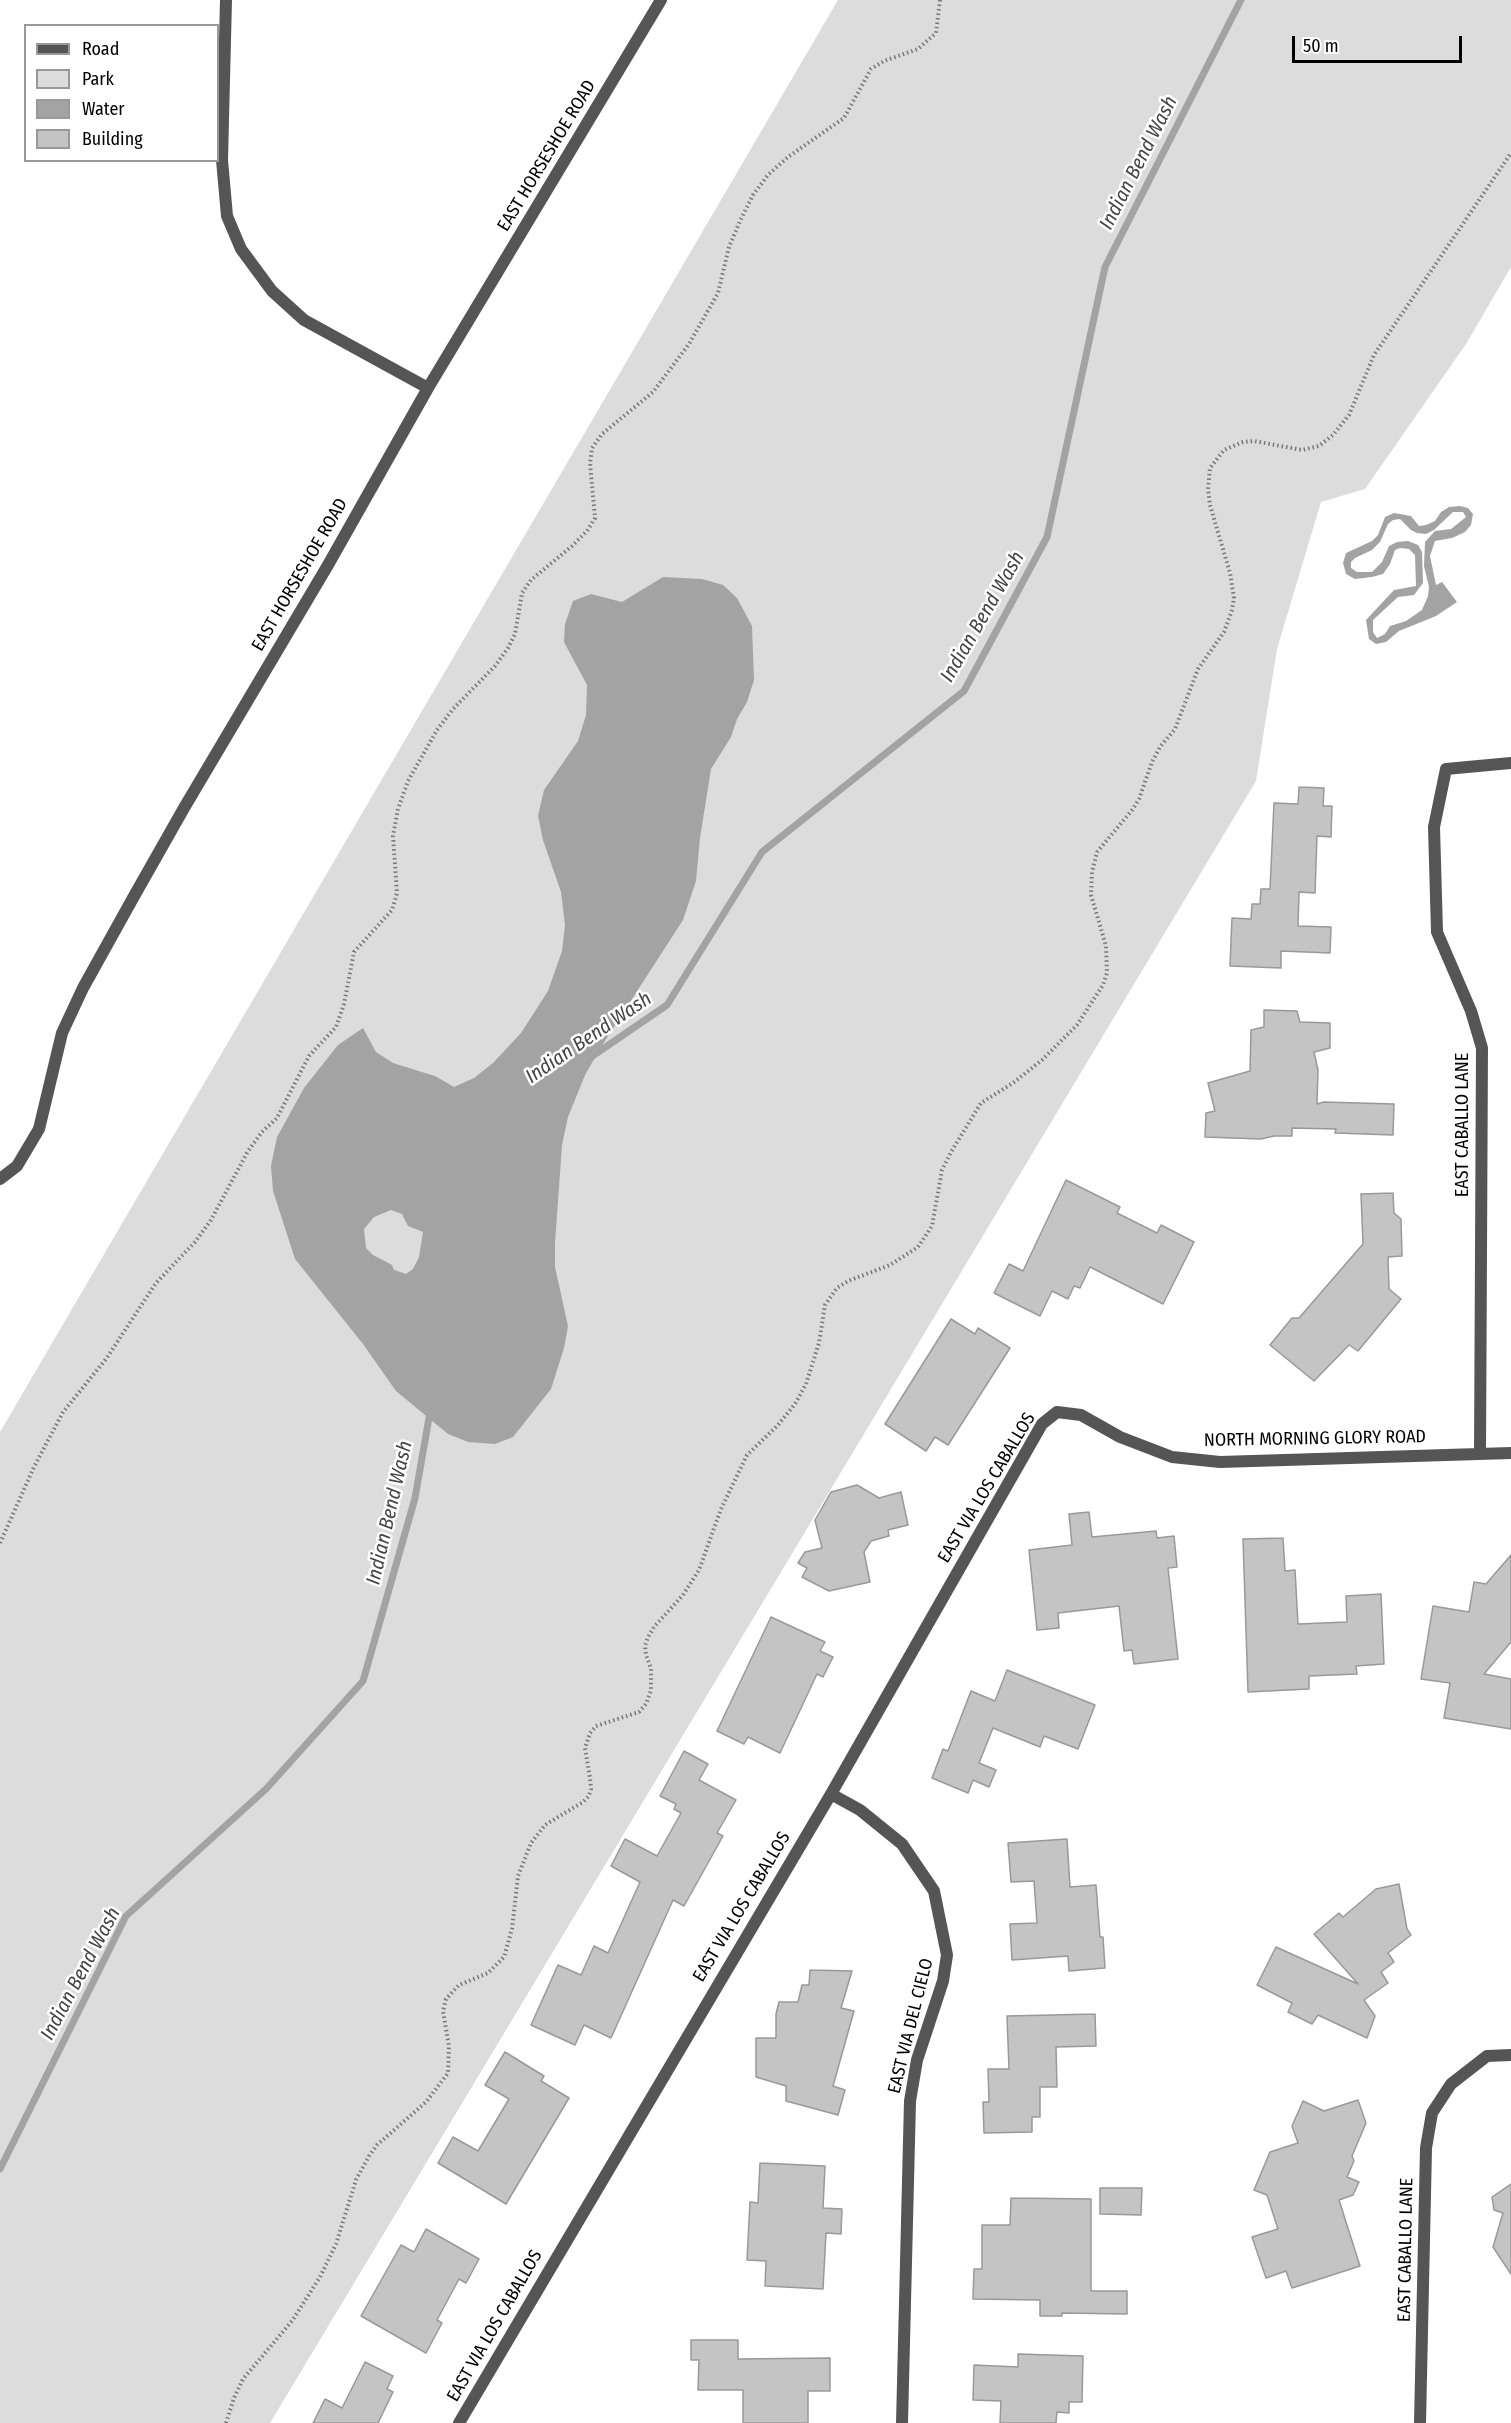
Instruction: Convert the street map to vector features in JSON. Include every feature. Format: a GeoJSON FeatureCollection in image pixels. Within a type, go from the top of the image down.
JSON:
{"type":"FeatureCollection","features":[{"type":"Feature","properties":{"kind":"street"},"geometry":{"type":"LineString","coordinates":[[226,0],[222,160],[227,216],[241,249],[272,291],[304,320],[428,388]]}},
{"type":"Feature","properties":{"kind":"street","name":"EAST HORSESHOE ROAD"},"geometry":{"type":"LineString","coordinates":[[0,1179],[16,1166],[39,1129],[62,1033],[83,988],[178,818],[328,565],[428,388],[661,0]]}},
{"type":"Feature","properties":{"kind":"street","name":"EAST CABALLO LANE"},"geometry":{"type":"LineString","coordinates":[[1480,1454],[1482,1048],[1471,1011],[1437,932],[1434,827],[1446,769],[1511,763]]}},
{"type":"Feature","properties":{"kind":"street","name":"NORTH MORNING GLORY ROAD"},"geometry":{"type":"LineString","coordinates":[[1057,1412],[1081,1415],[1120,1437],[1172,1457],[1220,1462],[1511,1453]]}},
{"type":"Feature","properties":{"kind":"street","name":"EAST VIA LOS CABALLOS"},"geometry":{"type":"LineString","coordinates":[[459,2423],[831,1794],[1042,1424],[1057,1412]]}},
{"type":"Feature","properties":{"kind":"street","name":"EAST VIA DEL CIELO"},"geometry":{"type":"LineString","coordinates":[[831,1794],[860,1810],[902,1844],[934,1891],[947,1955],[943,1981],[917,2060],[910,2101],[902,2423]]}},
{"type":"Feature","properties":{"kind":"street","name":"EAST CABALLO LANE"},"geometry":{"type":"LineString","coordinates":[[1420,2423],[1426,2148],[1432,2114],[1451,2084],[1487,2056],[1511,2055]]}},
{"type":"Feature","properties":{"kind":"path"},"geometry":{"type":"LineString","coordinates":[[0,1543],[34,1467],[63,1412],[106,1359],[156,1283],[195,1242],[211,1220],[248,1151],[262,1132],[277,1118],[309,1056],[336,1026],[344,1004],[354,952],[392,910],[395,902],[397,893],[393,836],[398,809],[408,781],[436,730],[495,666],[508,648],[514,634],[522,593],[531,580],[572,546],[587,531],[595,518],[590,463],[592,448],[602,434],[653,392],[689,344],[718,293],[729,247],[740,221],[753,195],[768,175],[788,157],[844,118],[871,69],[884,61],[918,49],[936,33],[940,0]]}},
{"type":"Feature","properties":{"kind":"path"},"geometry":{"type":"LineString","coordinates":[[226,2423],[243,2379],[292,2321],[320,2277],[336,2244],[356,2180],[369,2156],[377,2145],[426,2102],[447,2073],[449,2046],[443,2011],[446,1999],[459,1985],[488,1973],[504,1957],[512,1929],[518,1876],[531,1843],[546,1825],[575,1808],[589,1796],[591,1789],[585,1748],[590,1733],[596,1726],[639,1712],[646,1704],[651,1689],[651,1669],[646,1655],[648,1637],[683,1595],[699,1570],[721,1509],[747,1455],[778,1425],[795,1404],[807,1383],[819,1342],[825,1305],[837,1288],[848,1281],[890,1265],[918,1247],[932,1226],[942,1170],[981,1103],[1013,1083],[1042,1060],[1077,1025],[1102,985],[1107,973],[1106,946],[1091,895],[1092,872],[1097,852],[1139,799],[1152,762],[1160,747],[1175,729],[1198,669],[1224,632],[1232,610],[1234,598],[1230,573],[1210,506],[1208,489],[1210,468],[1224,450],[1243,442],[1254,441],[1302,450],[1319,446],[1333,435],[1349,415],[1374,355],[1511,153]]}},
{"type":"Feature","properties":{"kind":"green space"},"geometry":{"type":"Polygon","coordinates":[[[838,0],[1511,0],[1511,267],[1466,344],[1365,489],[1321,502],[1277,649],[1256,781],[270,2423],[0,2423],[0,1432],[838,0]]]}},
{"type":"Feature","properties":{"kind":"water"},"geometry":{"type":"Polygon","coordinates":[[[1449,507],[1468,508],[1473,514],[1471,525],[1465,532],[1452,538],[1435,541],[1430,556],[1436,585],[1442,582],[1457,602],[1436,616],[1399,631],[1386,642],[1376,644],[1369,639],[1366,620],[1394,590],[1416,586],[1415,555],[1409,549],[1395,550],[1383,574],[1355,579],[1346,574],[1343,563],[1346,553],[1372,541],[1378,535],[1385,517],[1394,513],[1411,516],[1419,526],[1426,525],[1435,521],[1441,512],[1449,507]],[[1453,512],[1434,530],[1426,534],[1411,530],[1400,519],[1393,520],[1388,524],[1380,542],[1372,550],[1351,562],[1351,568],[1357,572],[1372,572],[1382,562],[1389,546],[1397,542],[1408,541],[1418,545],[1422,552],[1423,583],[1414,595],[1398,597],[1373,620],[1373,632],[1377,638],[1385,634],[1390,626],[1406,621],[1422,610],[1429,587],[1424,566],[1425,542],[1435,531],[1451,529],[1466,517],[1463,512],[1453,512]]]}},
{"type":"Feature","properties":{"kind":"water"},"geometry":{"type":"Polygon","coordinates":[[[663,577],[702,579],[723,585],[737,598],[752,626],[754,680],[731,737],[711,769],[696,881],[683,920],[601,1047],[585,1075],[568,1117],[562,1145],[555,1267],[568,1326],[564,1348],[551,1389],[513,1437],[495,1444],[468,1442],[448,1434],[396,1391],[363,1344],[295,1259],[273,1191],[271,1166],[277,1137],[304,1088],[338,1045],[363,1028],[376,1052],[393,1063],[435,1076],[454,1087],[474,1078],[493,1063],[521,1033],[548,991],[562,951],[565,925],[561,892],[543,840],[538,816],[544,790],[578,741],[586,715],[587,685],[564,642],[565,624],[573,601],[591,594],[622,602],[663,577]],[[391,1210],[374,1217],[364,1229],[366,1248],[373,1255],[392,1265],[394,1270],[406,1274],[413,1269],[419,1257],[423,1232],[408,1226],[402,1214],[391,1210]]]}},
{"type":"Feature","properties":{"kind":"building"},"geometry":{"type":"Polygon","coordinates":[[[1299,787],[1324,788],[1323,806],[1332,806],[1331,837],[1317,836],[1315,893],[1299,892],[1298,926],[1331,927],[1330,953],[1281,951],[1281,968],[1230,966],[1232,918],[1251,919],[1252,904],[1260,904],[1261,889],[1270,889],[1274,803],[1298,804],[1299,787]]]}},
{"type":"Feature","properties":{"kind":"building"},"geometry":{"type":"Polygon","coordinates":[[[1264,1010],[1297,1011],[1300,1022],[1330,1023],[1330,1048],[1314,1052],[1318,1070],[1317,1104],[1324,1102],[1394,1104],[1393,1135],[1335,1133],[1336,1129],[1292,1128],[1292,1136],[1261,1139],[1205,1137],[1206,1113],[1215,1111],[1208,1083],[1250,1071],[1251,1030],[1264,1027],[1264,1010]]]}},
{"type":"Feature","properties":{"kind":"building"},"geometry":{"type":"Polygon","coordinates":[[[1066,1180],[1120,1207],[1117,1213],[1157,1233],[1161,1225],[1194,1242],[1163,1304],[1090,1267],[1080,1288],[1074,1286],[1068,1299],[1052,1291],[1040,1316],[994,1293],[1009,1264],[1023,1271],[1066,1180]]]}},
{"type":"Feature","properties":{"kind":"building"},"geometry":{"type":"Polygon","coordinates":[[[1393,1193],[1394,1213],[1401,1219],[1402,1256],[1388,1257],[1389,1289],[1401,1299],[1358,1351],[1349,1345],[1314,1381],[1270,1345],[1292,1318],[1299,1318],[1363,1244],[1361,1194],[1393,1193]]]}},
{"type":"Feature","properties":{"kind":"building"},"geometry":{"type":"Polygon","coordinates":[[[951,1319],[975,1334],[978,1328],[1010,1348],[948,1445],[935,1437],[926,1451],[885,1424],[951,1319]]]}},
{"type":"Feature","properties":{"kind":"building"},"geometry":{"type":"Polygon","coordinates":[[[857,1485],[879,1498],[901,1492],[908,1525],[888,1530],[889,1536],[871,1541],[864,1552],[870,1582],[829,1591],[802,1577],[807,1568],[798,1563],[805,1552],[822,1548],[815,1520],[831,1492],[857,1485]]]}},
{"type":"Feature","properties":{"kind":"building"},"geometry":{"type":"Polygon","coordinates":[[[1089,1512],[1092,1537],[1156,1531],[1157,1538],[1174,1536],[1177,1567],[1168,1568],[1178,1659],[1134,1664],[1132,1650],[1124,1651],[1119,1606],[1058,1613],[1059,1628],[1037,1630],[1029,1550],[1072,1545],[1069,1514],[1089,1512]]]}},
{"type":"Feature","properties":{"kind":"building"},"geometry":{"type":"Polygon","coordinates":[[[1283,1538],[1285,1571],[1295,1570],[1298,1624],[1347,1622],[1346,1596],[1381,1594],[1384,1664],[1356,1666],[1357,1674],[1309,1676],[1309,1689],[1248,1692],[1243,1539],[1283,1538]]]}},
{"type":"Feature","properties":{"kind":"building"},"geometry":{"type":"Polygon","coordinates":[[[1511,1555],[1511,1642],[1484,1674],[1511,1679],[1511,1729],[1444,1718],[1450,1683],[1421,1679],[1433,1606],[1469,1612],[1474,1582],[1486,1584],[1511,1555]]]}},
{"type":"Feature","properties":{"kind":"building"},"geometry":{"type":"Polygon","coordinates":[[[771,1617],[825,1642],[820,1651],[833,1657],[823,1677],[817,1674],[780,1753],[748,1737],[744,1744],[717,1731],[771,1617]]]}},
{"type":"Feature","properties":{"kind":"building"},"geometry":{"type":"Polygon","coordinates":[[[1007,1670],[1095,1705],[1078,1749],[1044,1736],[1040,1747],[993,1728],[979,1763],[996,1770],[989,1787],[973,1780],[968,1793],[932,1778],[943,1749],[948,1751],[971,1691],[995,1701],[1007,1670]]]}},
{"type":"Feature","properties":{"kind":"building"},"geometry":{"type":"Polygon","coordinates":[[[684,1751],[708,1764],[699,1780],[736,1800],[717,1833],[723,1836],[684,1906],[673,1900],[611,2038],[584,2025],[575,2045],[531,2025],[558,1965],[581,1975],[594,1946],[608,1953],[640,1882],[611,1866],[625,1839],[657,1856],[681,1813],[674,1809],[676,1804],[660,1796],[684,1751]]]}},
{"type":"Feature","properties":{"kind":"building"},"geometry":{"type":"Polygon","coordinates":[[[1067,1839],[1070,1887],[1096,1885],[1105,1968],[1069,1971],[1068,1956],[1012,1960],[1010,1924],[1037,1923],[1034,1881],[1011,1882],[1008,1843],[1067,1839]]]}},
{"type":"Feature","properties":{"kind":"building"},"geometry":{"type":"Polygon","coordinates":[[[1399,1884],[1407,1929],[1411,1935],[1388,1953],[1394,1962],[1381,1972],[1388,1983],[1364,2000],[1375,2016],[1367,2038],[1318,2015],[1312,2024],[1288,2012],[1292,2003],[1257,1985],[1276,1947],[1358,1984],[1314,1934],[1339,1913],[1343,1917],[1376,1889],[1399,1884]]]}},
{"type":"Feature","properties":{"kind":"building"},"geometry":{"type":"Polygon","coordinates":[[[810,1970],[852,1971],[841,2008],[854,2011],[833,2086],[845,2090],[838,2115],[786,2101],[786,2086],[756,2077],[756,2038],[776,2038],[776,2014],[779,2002],[798,2002],[802,1985],[809,1985],[810,1970]]]}},
{"type":"Feature","properties":{"kind":"building"},"geometry":{"type":"Polygon","coordinates":[[[1095,2014],[1096,2046],[1056,2047],[1057,2087],[1040,2087],[1040,2117],[1032,2117],[1032,2132],[984,2133],[983,2102],[989,2102],[988,2069],[1009,2069],[1007,2016],[1095,2014]]]}},
{"type":"Feature","properties":{"kind":"building"},"geometry":{"type":"Polygon","coordinates":[[[505,2052],[544,2076],[541,2081],[569,2098],[506,2204],[438,2163],[453,2137],[478,2151],[509,2099],[485,2085],[505,2052]]]}},
{"type":"Feature","properties":{"kind":"building"},"geometry":{"type":"Polygon","coordinates":[[[1358,2100],[1366,2123],[1352,2156],[1354,2161],[1347,2177],[1359,2182],[1353,2195],[1339,2200],[1360,2266],[1292,2288],[1286,2271],[1266,2278],[1252,2237],[1278,2229],[1267,2195],[1254,2190],[1270,2152],[1298,2143],[1292,2126],[1303,2101],[1324,2111],[1358,2100]]]}},
{"type":"Feature","properties":{"kind":"building"},"geometry":{"type":"Polygon","coordinates":[[[760,2163],[825,2166],[823,2208],[842,2209],[841,2234],[826,2233],[823,2289],[765,2286],[766,2261],[747,2260],[750,2202],[758,2203],[760,2163]]]}},
{"type":"Feature","properties":{"kind":"building"},"geometry":{"type":"Polygon","coordinates":[[[1511,2184],[1511,2274],[1493,2247],[1503,2213],[1494,2210],[1492,2197],[1511,2184]]]}},
{"type":"Feature","properties":{"kind":"building"},"geometry":{"type":"Polygon","coordinates":[[[1100,2188],[1142,2188],[1141,2215],[1100,2214],[1100,2188]]]}},
{"type":"Feature","properties":{"kind":"building"},"geometry":{"type":"Polygon","coordinates":[[[1011,2198],[1091,2199],[1091,2291],[1127,2291],[1127,2314],[1062,2313],[1062,2316],[1040,2316],[1040,2300],[973,2299],[974,2269],[982,2269],[982,2225],[1010,2225],[1011,2198]]]}},
{"type":"Feature","properties":{"kind":"building"},"geometry":{"type":"Polygon","coordinates":[[[426,2229],[479,2259],[466,2283],[459,2279],[437,2320],[442,2323],[426,2353],[361,2316],[401,2245],[414,2252],[426,2229]]]}},
{"type":"Feature","properties":{"kind":"building"},"geometry":{"type":"Polygon","coordinates":[[[691,2340],[738,2340],[738,2359],[830,2358],[830,2391],[808,2391],[808,2423],[743,2423],[743,2390],[698,2390],[699,2360],[691,2360],[691,2340]]]}},
{"type":"Feature","properties":{"kind":"building"},"geometry":{"type":"Polygon","coordinates":[[[1018,2354],[1083,2356],[1082,2402],[1069,2402],[1069,2413],[1057,2412],[1056,2423],[1000,2423],[1001,2401],[973,2400],[974,2365],[1018,2367],[1018,2354]]]}},
{"type":"Feature","properties":{"kind":"building"},"geometry":{"type":"Polygon","coordinates":[[[365,2362],[393,2376],[387,2389],[393,2392],[378,2423],[313,2423],[325,2399],[342,2408],[365,2362]]]}},
{"type":"Feature","properties":{"kind":"waterway","name":"Indian Bend Wash"},"geometry":{"type":"LineString","coordinates":[[591,1057],[667,1005],[762,852],[964,691],[1047,537],[1105,267],[1241,0]]}},
{"type":"Feature","properties":{"kind":"waterway","name":"Indian Bend Wash"},"geometry":{"type":"LineString","coordinates":[[0,2169],[126,1916],[266,1789],[363,1681],[415,1498],[430,1412]]}}]}
